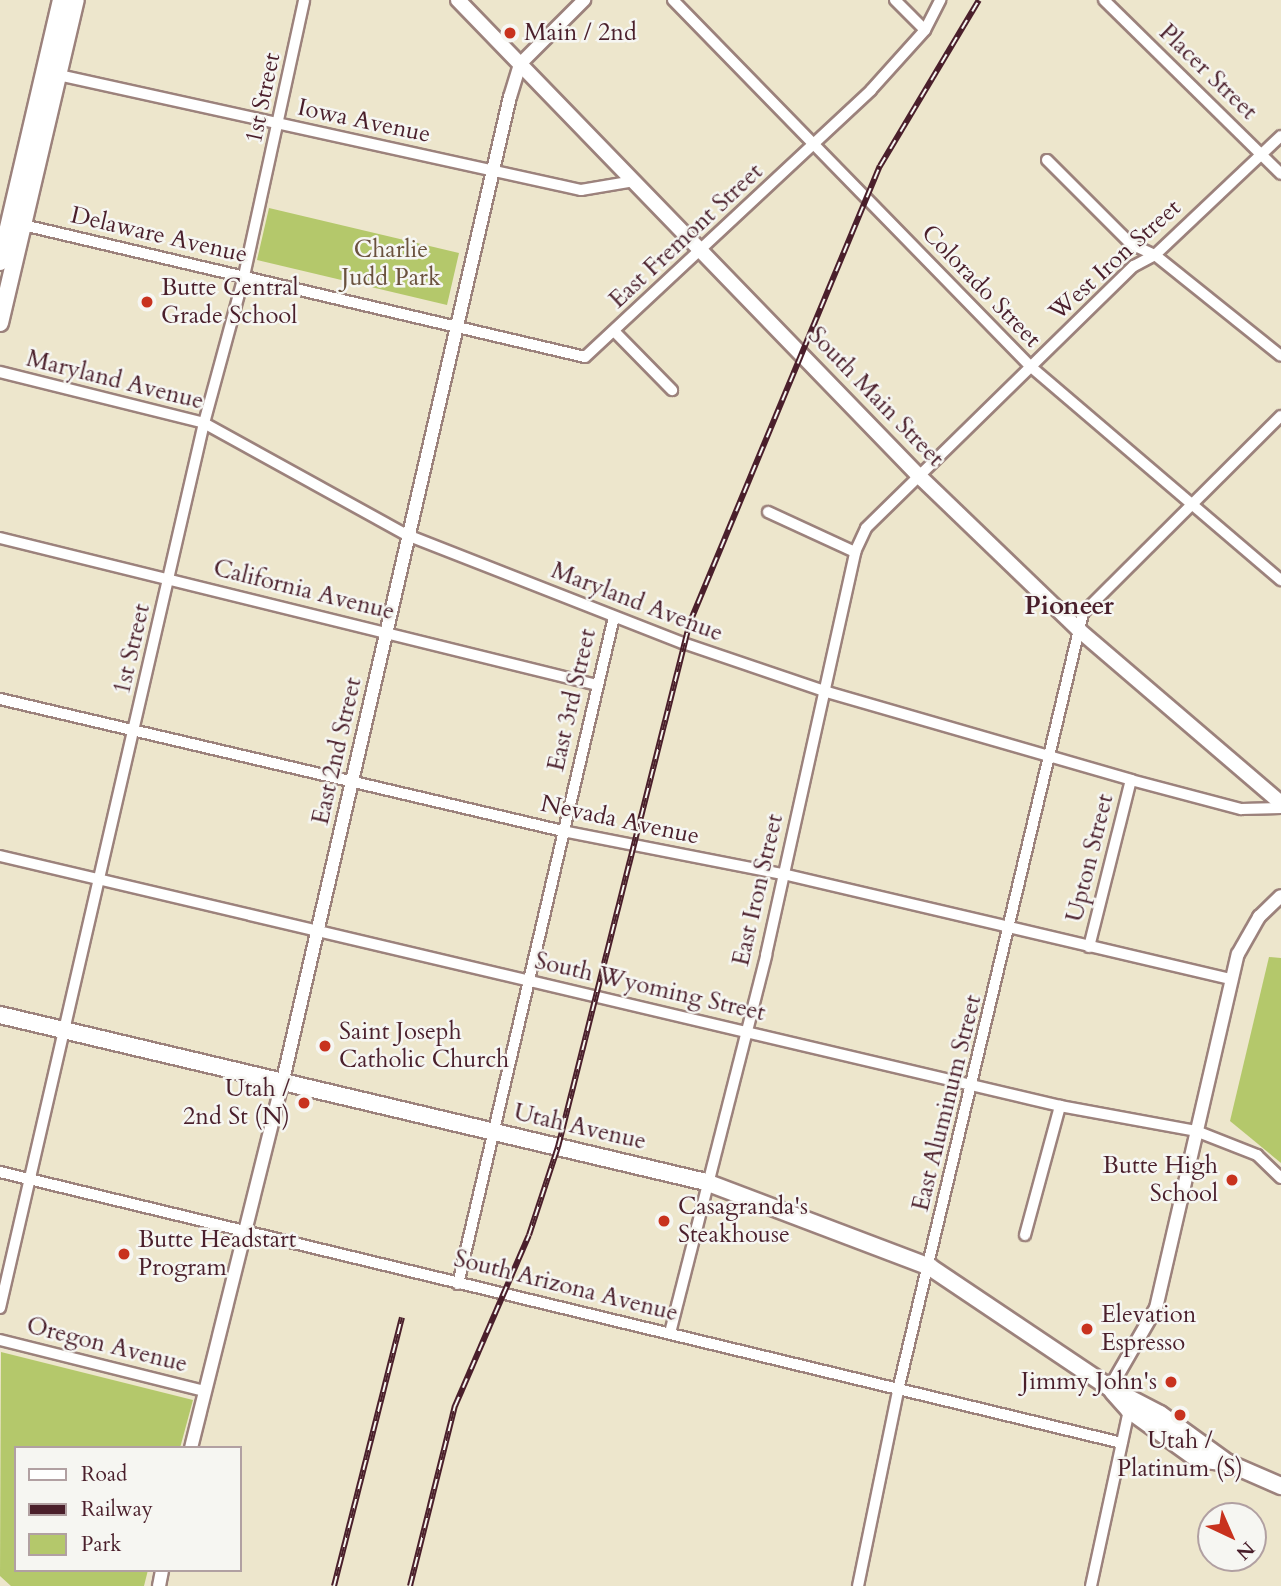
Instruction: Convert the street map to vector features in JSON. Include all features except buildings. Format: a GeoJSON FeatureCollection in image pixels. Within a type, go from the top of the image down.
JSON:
{"type":"FeatureCollection","features":[{"type":"Feature","properties":{"kind":"main road"},"geometry":{"type":"LineString","coordinates":[[52,73],[61,0]]}},
{"type":"Feature","properties":{"kind":"main road"},"geometry":{"type":"LineString","coordinates":[[0,323],[16,224],[52,73],[76,0]]}},
{"type":"Feature","properties":{"kind":"main road","name":"South Main Street"},"geometry":{"type":"LineString","coordinates":[[458,0],[917,474],[1079,630],[1281,805]]}},
{"type":"Feature","properties":{"kind":"main road"},"geometry":{"type":"LineString","coordinates":[[0,262],[16,224]]}},
{"type":"Feature","properties":{"kind":"main road","name":"Utah Avenue"},"geometry":{"type":"LineString","coordinates":[[0,1015],[706,1182],[930,1267],[1110,1388],[1197,1459],[1228,1463]]}},
{"type":"Feature","properties":{"kind":"main road","name":"Utah Avenue"},"geometry":{"type":"LineString","coordinates":[[1130,1403],[1228,1463]]}},
{"type":"Feature","properties":{"kind":"main road"},"geometry":{"type":"LineString","coordinates":[[1228,1463],[1281,1486]]}},
{"type":"Feature","properties":{"kind":"street","name":"1st Street"},"geometry":{"type":"LineString","coordinates":[[0,1308],[170,580],[204,423],[244,276],[304,0]]}},
{"type":"Feature","properties":{"kind":"street"},"geometry":{"type":"LineString","coordinates":[[520,64],[584,0]]}},
{"type":"Feature","properties":{"kind":"street","name":"Colorado Street"},"geometry":{"type":"LineString","coordinates":[[673,0],[1030,366],[1281,580]]}},
{"type":"Feature","properties":{"kind":"street"},"geometry":{"type":"LineString","coordinates":[[895,0],[925,30]]}},
{"type":"Feature","properties":{"kind":"street","name":"East Fremont Street"},"geometry":{"type":"LineString","coordinates":[[585,358],[814,146],[925,30],[940,0]]}},
{"type":"Feature","properties":{"kind":"street","name":"Placer Street"},"geometry":{"type":"LineString","coordinates":[[1104,0],[1281,174]]}},
{"type":"Feature","properties":{"kind":"street","name":"East 2nd Street"},"geometry":{"type":"LineString","coordinates":[[191,1446],[283,1080],[407,535],[458,327],[491,170],[520,64]]}},
{"type":"Feature","properties":{"kind":"street","name":"Iowa Avenue"},"geometry":{"type":"LineString","coordinates":[[52,73],[581,190],[634,181]]}},
{"type":"Feature","properties":{"kind":"street","name":"West Iron Street"},"geometry":{"type":"LineString","coordinates":[[917,474],[1134,266],[1155,255],[1281,136]]}},
{"type":"Feature","properties":{"kind":"street"},"geometry":{"type":"LineString","coordinates":[[1047,160],[1131,244],[1155,255],[1281,356]]}},
{"type":"Feature","properties":{"kind":"street","name":"Delaware Avenue"},"geometry":{"type":"LineString","coordinates":[[16,224],[585,358]]}},
{"type":"Feature","properties":{"kind":"street"},"geometry":{"type":"LineString","coordinates":[[614,331],[672,390]]}},
{"type":"Feature","properties":{"kind":"street","name":"Maryland Avenue"},"geometry":{"type":"LineString","coordinates":[[0,373],[204,423],[407,535],[614,617],[827,692],[1241,809],[1281,805]]}},
{"type":"Feature","properties":{"kind":"street","name":"East Aluminum Street"},"geometry":{"type":"LineString","coordinates":[[858,1586],[899,1386],[1012,926],[1083,613],[1281,416]]}},
{"type":"Feature","properties":{"kind":"street","name":"East Iron Street"},"geometry":{"type":"LineString","coordinates":[[670,1333],[827,692],[855,552],[866,528],[917,474]]}},
{"type":"Feature","properties":{"kind":"street"},"geometry":{"type":"LineString","coordinates":[[768,512],[855,552]]}},
{"type":"Feature","properties":{"kind":"street","name":"California Avenue"},"geometry":{"type":"LineString","coordinates":[[0,538],[597,685]]}},
{"type":"Feature","properties":{"kind":"street","name":"East 3rd Street"},"geometry":{"type":"LineString","coordinates":[[457,1284],[614,617]]}},
{"type":"Feature","properties":{"kind":"street","name":"Nevada Avenue"},"geometry":{"type":"LineString","coordinates":[[0,699],[563,831],[783,874],[1232,979]]}},
{"type":"Feature","properties":{"kind":"street","name":"Upton Street"},"geometry":{"type":"LineString","coordinates":[[1089,947],[1131,780]]}},
{"type":"Feature","properties":{"kind":"street","name":"South Wyoming Street"},"geometry":{"type":"LineString","coordinates":[[0,856],[317,928],[528,981],[973,1083],[1060,1106],[1196,1131],[1257,1155],[1281,1178]]}},
{"type":"Feature","properties":{"kind":"street"},"geometry":{"type":"LineString","coordinates":[[1110,1388],[1156,1308],[1232,979],[1246,936],[1281,896]]}},
{"type":"Feature","properties":{"kind":"street"},"geometry":{"type":"LineString","coordinates":[[1025,1235],[1060,1106]]}},
{"type":"Feature","properties":{"kind":"street","name":"South Arizona Avenue"},"geometry":{"type":"LineString","coordinates":[[0,1172],[245,1229],[457,1284],[899,1386],[1122,1443]]}},
{"type":"Feature","properties":{"kind":"street","name":"Oregon Avenue"},"geometry":{"type":"LineString","coordinates":[[0,1340],[204,1391]]}},
{"type":"Feature","properties":{"kind":"street"},"geometry":{"type":"LineString","coordinates":[[1091,1586],[1130,1403]]}},
{"type":"Feature","properties":{"kind":"green space","name":"Charlie Judd Park"},"geometry":{"type":"Polygon","coordinates":[[[269,208],[459,253],[447,305],[257,260],[269,208]]]}},
{"type":"Feature","properties":{"kind":"green space"},"geometry":{"type":"Polygon","coordinates":[[[1269,957],[1281,958],[1281,1163],[1230,1121],[1269,957]]]}},
{"type":"Feature","properties":{"kind":"green space"},"geometry":{"type":"Polygon","coordinates":[[[1,1352],[193,1400],[181,1446],[14,1446],[14,1572],[148,1572],[144,1586],[11,1586],[0,1576],[1,1352]]]}},
{"type":"Feature","properties":{"kind":"railway"},"geometry":{"type":"LineString","coordinates":[[410,1586],[455,1406],[529,1235],[558,1147],[690,622],[880,166],[979,0]]}},
{"type":"Feature","properties":{"kind":"railway"},"geometry":{"type":"LineString","coordinates":[[334,1586],[402,1317]]}},
{"type":"Feature","properties":{"kind":"place","name":"Main / 2nd"},"geometry":{"type":"Point","coordinates":[510,33]}},
{"type":"Feature","properties":{"kind":"place","name":"Butte Central Grade School"},"geometry":{"type":"Point","coordinates":[147,302]}},
{"type":"Feature","properties":{"kind":"place","name":"Saint Joseph Catholic Church"},"geometry":{"type":"Point","coordinates":[325,1046]}},
{"type":"Feature","properties":{"kind":"place","name":"Utah / 2nd St (N)"},"geometry":{"type":"Point","coordinates":[304,1103]}},
{"type":"Feature","properties":{"kind":"place","name":"Butte High School"},"geometry":{"type":"Point","coordinates":[1232,1180]}},
{"type":"Feature","properties":{"kind":"place","name":"Casagranda's Steakhouse"},"geometry":{"type":"Point","coordinates":[664,1221]}},
{"type":"Feature","properties":{"kind":"place","name":"Butte Headstart Program"},"geometry":{"type":"Point","coordinates":[124,1254]}},
{"type":"Feature","properties":{"kind":"place","name":"Elevation Espresso"},"geometry":{"type":"Point","coordinates":[1087,1329]}},
{"type":"Feature","properties":{"kind":"place","name":"Jimmy John's"},"geometry":{"type":"Point","coordinates":[1171,1382]}},
{"type":"Feature","properties":{"kind":"place","name":"Utah / Platinum (S)"},"geometry":{"type":"Point","coordinates":[1180,1415]}},
{"type":"Feature","properties":{"kind":"district","name":"Pioneer"},"geometry":{"type":"Point","coordinates":[1069,606]}}]}
